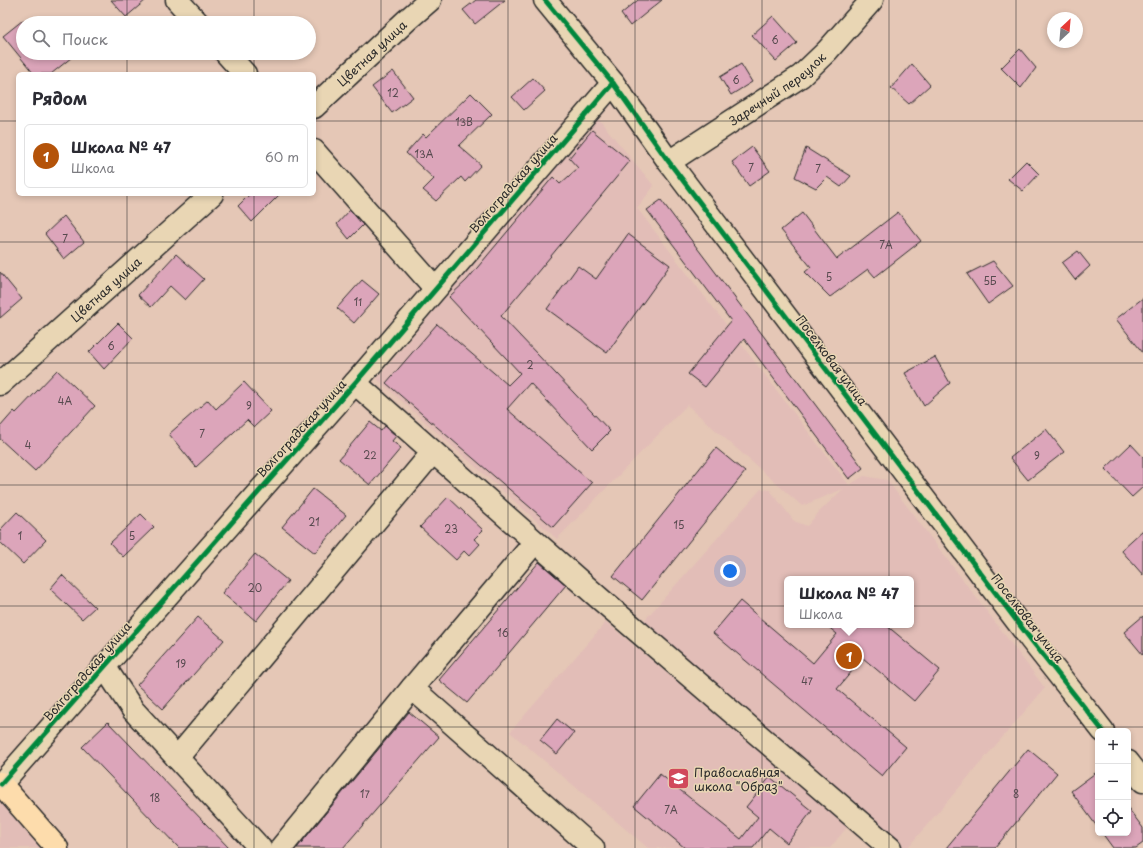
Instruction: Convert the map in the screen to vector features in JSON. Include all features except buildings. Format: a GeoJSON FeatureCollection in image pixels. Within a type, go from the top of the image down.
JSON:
{"type":"FeatureCollection","features":[{"type":"Feature","properties":{"kind":"main road"},"geometry":{"type":"LineString","coordinates":[[0,783],[57,848]]}},
{"type":"Feature","properties":{"kind":"street"},"geometry":{"type":"LineString","coordinates":[[177,0],[192,16]]}},
{"type":"Feature","properties":{"kind":"street","name":"Цветная улица"},"geometry":{"type":"LineString","coordinates":[[316,105],[430,0]]}},
{"type":"Feature","properties":{"kind":"street","name":"Поселковая улица"},"geometry":{"type":"LineString","coordinates":[[545,0],[613,83],[669,162],[1032,641],[1101,728]]}},
{"type":"Feature","properties":{"kind":"street","name":"Заречный переулок"},"geometry":{"type":"LineString","coordinates":[[669,162],[801,76],[827,52],[872,0]]}},
{"type":"Feature","properties":{"kind":"street"},"geometry":{"type":"LineString","coordinates":[[232,60],[243,72]]}},
{"type":"Feature","properties":{"kind":"street","name":"Волгоградская улица"},"geometry":{"type":"LineString","coordinates":[[0,783],[355,383],[435,288],[613,83]]}},
{"type":"Feature","properties":{"kind":"street"},"geometry":{"type":"LineString","coordinates":[[316,153],[435,288]]}},
{"type":"Feature","properties":{"kind":"street","name":"Цветная улица"},"geometry":{"type":"LineString","coordinates":[[0,384],[210,196]]}},
{"type":"Feature","properties":{"kind":"street"},"geometry":{"type":"LineString","coordinates":[[355,383],[535,542],[890,848]]}},
{"type":"Feature","properties":{"kind":"street"},"geometry":{"type":"LineString","coordinates":[[177,758],[433,452]]}},
{"type":"Feature","properties":{"kind":"street"},"geometry":{"type":"LineString","coordinates":[[281,848],[412,688],[535,542]]}},
{"type":"Feature","properties":{"kind":"street"},"geometry":{"type":"LineString","coordinates":[[104,666],[133,710],[260,848]]}},
{"type":"Feature","properties":{"kind":"street"},"geometry":{"type":"LineString","coordinates":[[412,688],[593,848]]}},
{"type":"Feature","properties":{"kind":"street"},"geometry":{"type":"LineString","coordinates":[[1130,764],[1143,781]]}},
{"type":"Feature","properties":{"kind":"shaded area"},"geometry":{"type":"Polygon","coordinates":[[[596,116],[654,186],[637,208],[849,485],[864,476],[887,480],[1045,688],[908,847],[903,848],[641,624],[761,489],[770,490],[794,521],[807,526],[843,489],[802,506],[687,405],[557,539],[377,379],[596,116]]]}},
{"type":"Feature","properties":{"kind":"shaded area","name":"Православная школа \"Образ\""},"geometry":{"type":"Polygon","coordinates":[[[606,622],[848,826],[830,848],[648,848],[510,732],[606,622]]]}},
{"type":"Feature","properties":{"kind":"shaded area"},"geometry":{"type":"Polygon","coordinates":[[[0,802],[40,848],[0,848],[0,802]]]}},
{"type":"Feature","properties":{"kind":"cycle path"},"geometry":{"type":"LineString","coordinates":[[545,0],[613,83],[669,162],[1032,641],[1101,728]]}},
{"type":"Feature","properties":{"kind":"cycle path"},"geometry":{"type":"LineString","coordinates":[[1,784],[355,383],[613,83]]}},
{"type":"Feature","properties":{"kind":"place","name":"Школа № 47"},"geometry":{"type":"Point","coordinates":[849,656]}},
{"type":"Feature","properties":{"kind":"place","name":"Православная школа \"Образ\""},"geometry":{"type":"Point","coordinates":[679,779]}}]}
